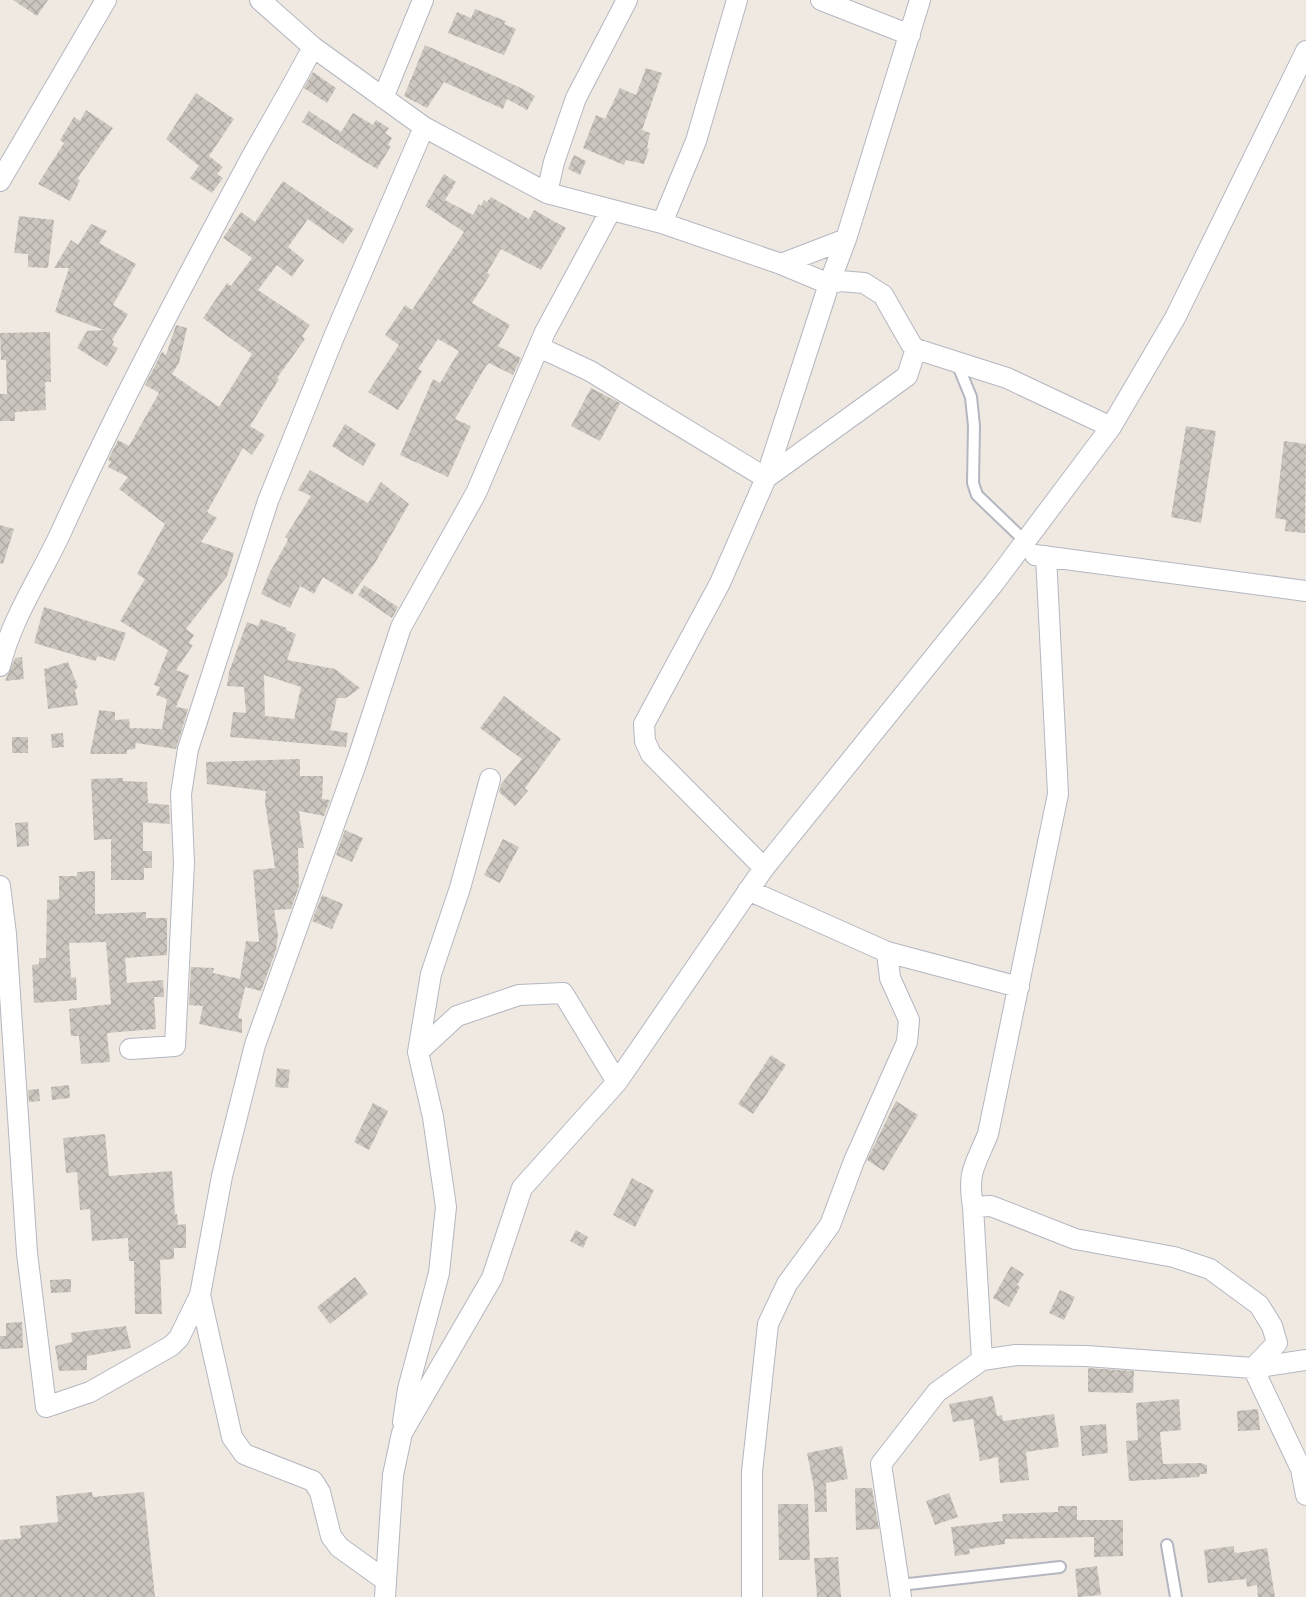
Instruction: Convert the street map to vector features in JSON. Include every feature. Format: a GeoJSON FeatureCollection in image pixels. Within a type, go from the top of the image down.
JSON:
{"type":"FeatureCollection","features":[{"type":"Feature","properties":{"kind":"street"},"geometry":{"type":"LineString","coordinates":[[0,181],[106,0]]}},
{"type":"Feature","properties":{"kind":"street"},"geometry":{"type":"LineString","coordinates":[[260,0],[313,47],[424,127],[547,193],[662,223],[781,264],[829,284],[853,281],[873,287],[883,294],[916,349],[989,371],[1026,386],[1111,427]]}},
{"type":"Feature","properties":{"kind":"street"},"geometry":{"type":"LineString","coordinates":[[383,98],[423,0]]}},
{"type":"Feature","properties":{"kind":"street"},"geometry":{"type":"LineString","coordinates":[[547,193],[554,162],[576,98],[627,0]]}},
{"type":"Feature","properties":{"kind":"street"},"geometry":{"type":"LineString","coordinates":[[662,223],[696,141],[737,0]]}},
{"type":"Feature","properties":{"kind":"street"},"geometry":{"type":"LineString","coordinates":[[821,0],[910,35]]}},
{"type":"Feature","properties":{"kind":"street"},"geometry":{"type":"LineString","coordinates":[[764,868],[651,754],[645,741],[644,724],[720,583],[766,478],[829,284],[846,239],[920,0]]}},
{"type":"Feature","properties":{"kind":"street"},"geometry":{"type":"LineString","coordinates":[[0,666],[5,645],[26,598],[60,535],[98,453],[201,253],[313,47]]}},
{"type":"Feature","properties":{"kind":"street"},"geometry":{"type":"LineString","coordinates":[[402,1433],[492,1278],[522,1188],[616,1082],[764,868],[1021,548],[1111,427],[1175,318],[1306,51]]}},
{"type":"Feature","properties":{"kind":"street"},"geometry":{"type":"LineString","coordinates":[[130,1049],[175,1046],[184,863],[181,794],[188,749],[268,501],[333,339],[424,127]]}},
{"type":"Feature","properties":{"kind":"street"},"geometry":{"type":"LineString","coordinates":[[0,886],[6,934],[27,1253],[46,1407],[90,1392],[171,1346],[179,1338],[200,1295],[222,1176],[255,1045],[357,761],[401,627],[476,493],[540,347],[611,210]]}},
{"type":"Feature","properties":{"kind":"street"},"geometry":{"type":"LineString","coordinates":[[781,264],[846,239]]}},
{"type":"Feature","properties":{"kind":"street"},"geometry":{"type":"LineString","coordinates":[[540,347],[590,371],[766,478]]}},
{"type":"Feature","properties":{"kind":"street"},"geometry":{"type":"LineString","coordinates":[[766,478],[907,376],[916,349]]}},
{"type":"Feature","properties":{"kind":"street"},"geometry":{"type":"LineString","coordinates":[[1021,548],[1046,556],[1306,591]]}},
{"type":"Feature","properties":{"kind":"street"},"geometry":{"type":"LineString","coordinates":[[982,1360],[973,1207],[969,1185],[971,1169],[988,1134],[1058,794],[1046,556]]}},
{"type":"Feature","properties":{"kind":"street"},"geometry":{"type":"LineString","coordinates":[[385,1588],[393,1475],[408,1389],[439,1274],[446,1207],[433,1117],[418,1052],[431,974],[460,888],[490,779]]}},
{"type":"Feature","properties":{"kind":"street"},"geometry":{"type":"LineString","coordinates":[[748,890],[886,952],[1019,987]]}},
{"type":"Feature","properties":{"kind":"street"},"geometry":{"type":"LineString","coordinates":[[752,1597],[752,1472],[768,1324],[787,1284],[830,1225],[854,1161],[906,1042],[909,1020],[890,978],[886,952]]}},
{"type":"Feature","properties":{"kind":"street"},"geometry":{"type":"LineString","coordinates":[[418,1052],[457,1016],[519,995],[563,993],[616,1082]]}},
{"type":"Feature","properties":{"kind":"street"},"geometry":{"type":"LineString","coordinates":[[973,1207],[991,1206],[1075,1239],[1174,1257],[1210,1269],[1259,1305],[1272,1326],[1277,1343],[1253,1368]]}},
{"type":"Feature","properties":{"kind":"street"},"geometry":{"type":"LineString","coordinates":[[200,1295],[232,1437],[244,1454],[313,1481],[320,1492],[331,1536],[339,1547],[385,1588]]}},
{"type":"Feature","properties":{"kind":"street"},"geometry":{"type":"LineString","coordinates":[[901,1591],[881,1464],[938,1392],[982,1360],[1016,1355],[1086,1356],[1253,1368],[1306,1360]]}},
{"type":"Feature","properties":{"kind":"street"},"geometry":{"type":"LineString","coordinates":[[1253,1368],[1304,1469],[1306,1495]]}},
{"type":"Feature","properties":{"kind":"lane"},"geometry":{"type":"LineString","coordinates":[[957,362],[971,397],[974,426],[973,483],[977,495],[1021,548]]}},
{"type":"Feature","properties":{"kind":"lane"},"geometry":{"type":"LineString","coordinates":[[1167,1545],[1176,1597]]}},
{"type":"Feature","properties":{"kind":"lane"},"geometry":{"type":"LineString","coordinates":[[901,1591],[1060,1567]]}},
{"type":"Feature","properties":{"kind":"building"},"geometry":{"type":"Polygon","coordinates":[[[13,0],[48,0],[37,16],[13,0]]]}},
{"type":"Feature","properties":{"kind":"building"},"geometry":{"type":"Polygon","coordinates":[[[475,9],[506,21],[504,24],[516,29],[504,55],[448,33],[457,12],[471,18],[475,9]]]}},
{"type":"Feature","properties":{"kind":"building"},"geometry":{"type":"Polygon","coordinates":[[[425,45],[535,96],[527,110],[507,99],[503,109],[444,82],[427,108],[404,96],[425,45]]]}},
{"type":"Feature","properties":{"kind":"building"},"geometry":{"type":"Polygon","coordinates":[[[646,68],[662,73],[642,130],[650,133],[647,148],[649,149],[644,164],[626,160],[624,165],[583,148],[596,115],[605,119],[620,88],[636,95],[646,68]]]}},
{"type":"Feature","properties":{"kind":"building"},"geometry":{"type":"Polygon","coordinates":[[[313,72],[336,88],[327,103],[304,88],[313,72]]]}},
{"type":"Feature","properties":{"kind":"building"},"geometry":{"type":"Polygon","coordinates":[[[196,93],[234,119],[209,156],[223,167],[217,174],[223,178],[212,193],[190,178],[199,166],[166,139],[196,93]]]}},
{"type":"Feature","properties":{"kind":"building"},"geometry":{"type":"Polygon","coordinates":[[[86,110],[113,128],[77,179],[80,180],[70,201],[38,184],[64,143],[60,140],[74,117],[80,121],[86,110]]]}},
{"type":"Feature","properties":{"kind":"building"},"geometry":{"type":"Polygon","coordinates":[[[309,111],[341,132],[353,113],[373,125],[376,120],[389,128],[385,133],[392,138],[388,145],[391,146],[377,169],[302,122],[309,111]]]}},
{"type":"Feature","properties":{"kind":"building"},"geometry":{"type":"Polygon","coordinates":[[[574,155],[586,161],[580,175],[568,169],[574,155]]]}},
{"type":"Feature","properties":{"kind":"building"},"geometry":{"type":"Polygon","coordinates":[[[444,174],[456,182],[445,200],[473,215],[479,204],[481,206],[484,200],[487,202],[491,197],[529,219],[534,210],[566,228],[541,270],[501,249],[487,273],[490,275],[472,303],[510,325],[498,346],[521,358],[513,375],[489,363],[486,366],[455,419],[471,426],[448,477],[400,455],[433,379],[440,383],[459,351],[438,339],[418,369],[422,371],[398,410],[368,392],[399,345],[385,335],[405,305],[412,310],[464,232],[425,206],[444,174]]]}},
{"type":"Feature","properties":{"kind":"building"},"geometry":{"type":"Polygon","coordinates":[[[283,181],[354,229],[343,244],[308,219],[288,247],[304,260],[292,277],[277,265],[258,290],[310,325],[302,336],[305,339],[277,378],[279,379],[250,426],[265,435],[252,455],[243,448],[207,512],[217,518],[201,542],[234,553],[227,576],[186,629],[194,635],[189,643],[193,645],[176,670],[189,675],[176,707],[188,709],[176,749],[136,743],[135,749],[127,750],[127,754],[90,754],[99,710],[115,712],[115,720],[129,719],[130,728],[162,729],[167,699],[156,695],[160,687],[154,685],[168,650],[120,621],[145,579],[137,574],[165,524],[119,489],[128,477],[108,467],[111,462],[108,460],[118,440],[129,446],[159,393],[145,385],[162,352],[166,355],[176,325],[187,328],[179,363],[172,374],[219,407],[252,354],[203,318],[227,283],[231,286],[252,258],[223,238],[241,212],[255,222],[283,181]]]}},
{"type":"Feature","properties":{"kind":"building"},"geometry":{"type":"Polygon","coordinates":[[[19,216],[54,220],[48,268],[28,267],[28,254],[14,253],[19,216]]]}},
{"type":"Feature","properties":{"kind":"building"},"geometry":{"type":"Polygon","coordinates":[[[91,224],[107,231],[99,243],[136,264],[113,305],[128,314],[112,340],[114,341],[112,345],[118,348],[107,367],[77,348],[87,331],[104,330],[55,312],[69,268],[54,268],[71,240],[78,245],[91,224]]]}},
{"type":"Feature","properties":{"kind":"building"},"geometry":{"type":"Polygon","coordinates":[[[50,332],[51,382],[45,382],[46,410],[15,412],[15,421],[0,421],[0,394],[7,394],[6,360],[1,360],[0,333],[50,332]]]}},
{"type":"Feature","properties":{"kind":"building"},"geometry":{"type":"Polygon","coordinates":[[[591,388],[620,403],[600,441],[571,426],[591,388]]]}},
{"type":"Feature","properties":{"kind":"building"},"geometry":{"type":"Polygon","coordinates":[[[345,424],[376,444],[363,466],[332,446],[345,424]]]}},
{"type":"Feature","properties":{"kind":"building"},"geometry":{"type":"Polygon","coordinates":[[[1186,426],[1216,431],[1201,523],[1171,517],[1186,426]]]}},
{"type":"Feature","properties":{"kind":"building"},"geometry":{"type":"Polygon","coordinates":[[[1284,441],[1306,444],[1305,533],[1285,531],[1286,520],[1275,518],[1284,441]]]}},
{"type":"Feature","properties":{"kind":"building"},"geometry":{"type":"Polygon","coordinates":[[[310,470],[368,503],[381,482],[409,504],[375,563],[352,595],[323,577],[314,594],[300,586],[290,608],[261,594],[287,542],[288,539],[285,537],[311,496],[298,490],[310,470]]]}},
{"type":"Feature","properties":{"kind":"building"},"geometry":{"type":"Polygon","coordinates":[[[0,525],[14,529],[3,564],[0,563],[0,525]]]}},
{"type":"Feature","properties":{"kind":"building"},"geometry":{"type":"Polygon","coordinates":[[[364,585],[398,607],[392,618],[358,595],[364,585]]]}},
{"type":"Feature","properties":{"kind":"building"},"geometry":{"type":"Polygon","coordinates":[[[44,607],[126,633],[115,661],[98,656],[95,661],[34,643],[44,607]]]}},
{"type":"Feature","properties":{"kind":"building"},"geometry":{"type":"Polygon","coordinates":[[[261,619],[287,628],[286,630],[296,634],[287,660],[335,669],[360,688],[346,698],[337,698],[330,730],[348,733],[346,747],[230,737],[233,712],[246,713],[244,687],[227,686],[229,672],[247,622],[258,626],[261,619]],[[264,675],[265,716],[294,719],[301,687],[264,675]]]}},
{"type":"Feature","properties":{"kind":"building"},"geometry":{"type":"Polygon","coordinates":[[[22,657],[24,679],[5,681],[15,658],[22,657]]]}},
{"type":"Feature","properties":{"kind":"building"},"geometry":{"type":"Polygon","coordinates":[[[68,662],[78,687],[75,690],[78,705],[48,709],[44,669],[68,662]]]}},
{"type":"Feature","properties":{"kind":"building"},"geometry":{"type":"Polygon","coordinates":[[[504,696],[561,739],[525,788],[528,791],[515,806],[499,792],[501,784],[522,759],[480,728],[504,696]]]}},
{"type":"Feature","properties":{"kind":"building"},"geometry":{"type":"Polygon","coordinates":[[[63,733],[64,747],[52,748],[51,734],[63,733]]]}},
{"type":"Feature","properties":{"kind":"building"},"geometry":{"type":"Polygon","coordinates":[[[12,737],[28,737],[28,753],[12,753],[12,737]]]}},
{"type":"Feature","properties":{"kind":"building"},"geometry":{"type":"Polygon","coordinates":[[[300,759],[300,776],[323,776],[322,799],[330,800],[324,816],[299,811],[304,848],[298,848],[299,886],[291,909],[274,910],[278,934],[276,950],[261,991],[245,987],[238,1018],[242,1019],[242,1033],[199,1024],[203,1006],[189,1005],[191,967],[214,968],[213,973],[240,979],[246,941],[259,942],[253,870],[275,868],[265,802],[266,791],[207,784],[206,762],[300,759]]]}},
{"type":"Feature","properties":{"kind":"building"},"geometry":{"type":"Polygon","coordinates":[[[123,778],[123,781],[147,782],[148,803],[169,805],[170,824],[143,822],[143,851],[152,851],[152,868],[144,868],[144,880],[111,880],[111,839],[94,840],[91,779],[123,778]]]}},
{"type":"Feature","properties":{"kind":"building"},"geometry":{"type":"Polygon","coordinates":[[[28,822],[29,846],[17,847],[15,823],[28,822]]]}},
{"type":"Feature","properties":{"kind":"building"},"geometry":{"type":"Polygon","coordinates":[[[345,830],[363,838],[352,862],[336,855],[345,830]]]}},
{"type":"Feature","properties":{"kind":"building"},"geometry":{"type":"Polygon","coordinates":[[[503,839],[519,847],[500,883],[484,875],[503,839]]]}},
{"type":"Feature","properties":{"kind":"building"},"geometry":{"type":"Polygon","coordinates":[[[95,871],[95,914],[146,912],[146,918],[167,918],[167,955],[125,958],[127,983],[163,980],[164,997],[154,997],[156,1029],[107,1033],[110,1062],[81,1064],[79,1036],[71,1036],[69,1009],[111,1004],[106,942],[69,943],[71,978],[76,977],[77,1000],[34,1003],[32,965],[39,964],[39,958],[46,958],[47,900],[59,899],[59,876],[77,876],[77,872],[95,871]]]}},
{"type":"Feature","properties":{"kind":"building"},"geometry":{"type":"Polygon","coordinates":[[[322,895],[343,904],[332,929],[312,921],[322,895]]]}},
{"type":"Feature","properties":{"kind":"building"},"geometry":{"type":"Polygon","coordinates":[[[771,1055],[786,1065],[753,1114],[738,1104],[771,1055]]]}},
{"type":"Feature","properties":{"kind":"building"},"geometry":{"type":"Polygon","coordinates":[[[277,1068],[290,1070],[288,1088],[275,1087],[277,1068]]]}},
{"type":"Feature","properties":{"kind":"building"},"geometry":{"type":"Polygon","coordinates":[[[69,1085],[70,1098],[52,1100],[51,1087],[69,1085]]]}},
{"type":"Feature","properties":{"kind":"building"},"geometry":{"type":"Polygon","coordinates":[[[39,1089],[40,1101],[29,1102],[28,1090],[39,1089]]]}},
{"type":"Feature","properties":{"kind":"building"},"geometry":{"type":"Polygon","coordinates":[[[896,1101],[918,1115],[884,1171],[867,1160],[896,1101]]]}},
{"type":"Feature","properties":{"kind":"building"},"geometry":{"type":"Polygon","coordinates":[[[373,1103],[388,1111],[369,1150],[354,1142],[373,1103]]]}},
{"type":"Feature","properties":{"kind":"building"},"geometry":{"type":"Polygon","coordinates":[[[105,1134],[109,1176],[172,1171],[175,1214],[177,1214],[178,1225],[186,1224],[186,1248],[174,1248],[174,1259],[160,1260],[162,1314],[135,1314],[134,1261],[129,1261],[128,1238],[92,1241],[90,1209],[80,1210],[77,1172],[66,1173],[63,1138],[105,1134]]]}},
{"type":"Feature","properties":{"kind":"building"},"geometry":{"type":"Polygon","coordinates":[[[632,1178],[654,1190],[635,1227],[613,1215],[632,1178]]]}},
{"type":"Feature","properties":{"kind":"building"},"geometry":{"type":"Polygon","coordinates":[[[576,1230],[588,1237],[583,1248],[570,1241],[576,1230]]]}},
{"type":"Feature","properties":{"kind":"building"},"geometry":{"type":"Polygon","coordinates":[[[1011,1266],[1024,1274],[1017,1285],[1020,1287],[1009,1307],[993,1298],[1011,1266]]]}},
{"type":"Feature","properties":{"kind":"building"},"geometry":{"type":"Polygon","coordinates":[[[355,1277],[368,1294],[330,1324],[317,1307],[355,1277]]]}},
{"type":"Feature","properties":{"kind":"building"},"geometry":{"type":"Polygon","coordinates":[[[71,1279],[71,1292],[51,1293],[50,1280],[71,1279]]]}},
{"type":"Feature","properties":{"kind":"building"},"geometry":{"type":"Polygon","coordinates":[[[1060,1290],[1075,1297],[1064,1320],[1049,1313],[1060,1290]]]}},
{"type":"Feature","properties":{"kind":"building"},"geometry":{"type":"Polygon","coordinates":[[[22,1322],[23,1348],[0,1349],[0,1336],[6,1336],[6,1323],[22,1322]]]}},
{"type":"Feature","properties":{"kind":"building"},"geometry":{"type":"Polygon","coordinates":[[[126,1326],[131,1348],[87,1356],[87,1370],[59,1371],[55,1346],[72,1342],[71,1333],[126,1326]]]}},
{"type":"Feature","properties":{"kind":"building"},"geometry":{"type":"Polygon","coordinates":[[[1088,1368],[1134,1371],[1133,1393],[1088,1392],[1088,1368]]]}},
{"type":"Feature","properties":{"kind":"building"},"geometry":{"type":"Polygon","coordinates":[[[993,1396],[997,1416],[1002,1415],[1003,1421],[1054,1414],[1059,1447],[1026,1452],[1029,1480],[1000,1483],[998,1457],[980,1461],[973,1419],[953,1422],[949,1404],[993,1396]]]}},
{"type":"Feature","properties":{"kind":"building"},"geometry":{"type":"Polygon","coordinates":[[[1179,1399],[1181,1430],[1160,1432],[1163,1464],[1200,1463],[1207,1465],[1207,1474],[1200,1474],[1199,1477],[1129,1481],[1126,1441],[1138,1440],[1136,1403],[1179,1399]]]}},
{"type":"Feature","properties":{"kind":"building"},"geometry":{"type":"Polygon","coordinates":[[[1258,1409],[1260,1430],[1238,1431],[1237,1411],[1258,1409]]]}},
{"type":"Feature","properties":{"kind":"building"},"geometry":{"type":"Polygon","coordinates":[[[1106,1424],[1108,1453],[1082,1456],[1080,1426],[1106,1424]]]}},
{"type":"Feature","properties":{"kind":"building"},"geometry":{"type":"Polygon","coordinates":[[[842,1446],[848,1479],[826,1483],[827,1512],[815,1512],[814,1488],[807,1453],[842,1446]]]}},
{"type":"Feature","properties":{"kind":"building"},"geometry":{"type":"Polygon","coordinates":[[[855,1488],[872,1488],[879,1529],[856,1530],[855,1488]]]}},
{"type":"Feature","properties":{"kind":"building"},"geometry":{"type":"Polygon","coordinates":[[[92,1492],[93,1497],[144,1492],[155,1597],[0,1597],[0,1540],[21,1538],[20,1526],[58,1522],[56,1496],[92,1492]]]}},
{"type":"Feature","properties":{"kind":"building"},"geometry":{"type":"Polygon","coordinates":[[[949,1493],[958,1517],[935,1525],[926,1501],[949,1493]]]}},
{"type":"Feature","properties":{"kind":"building"},"geometry":{"type":"Polygon","coordinates":[[[778,1504],[808,1504],[810,1560],[779,1560],[778,1504]]]}},
{"type":"Feature","properties":{"kind":"building"},"geometry":{"type":"Polygon","coordinates":[[[1058,1506],[1077,1506],[1077,1520],[1123,1520],[1123,1556],[1094,1557],[1094,1537],[1005,1539],[1005,1544],[969,1549],[970,1554],[955,1556],[951,1527],[1003,1521],[1002,1514],[1058,1512],[1058,1506]]]}},
{"type":"Feature","properties":{"kind":"building"},"geometry":{"type":"Polygon","coordinates":[[[1234,1546],[1234,1552],[1238,1553],[1267,1548],[1275,1597],[1258,1597],[1257,1585],[1247,1587],[1246,1579],[1208,1583],[1204,1550],[1234,1546]]]}},
{"type":"Feature","properties":{"kind":"building"},"geometry":{"type":"Polygon","coordinates":[[[838,1557],[841,1597],[817,1597],[814,1558],[838,1557]]]}},
{"type":"Feature","properties":{"kind":"building"},"geometry":{"type":"Polygon","coordinates":[[[1097,1566],[1101,1595],[1078,1597],[1075,1569],[1097,1566]]]}}]}
